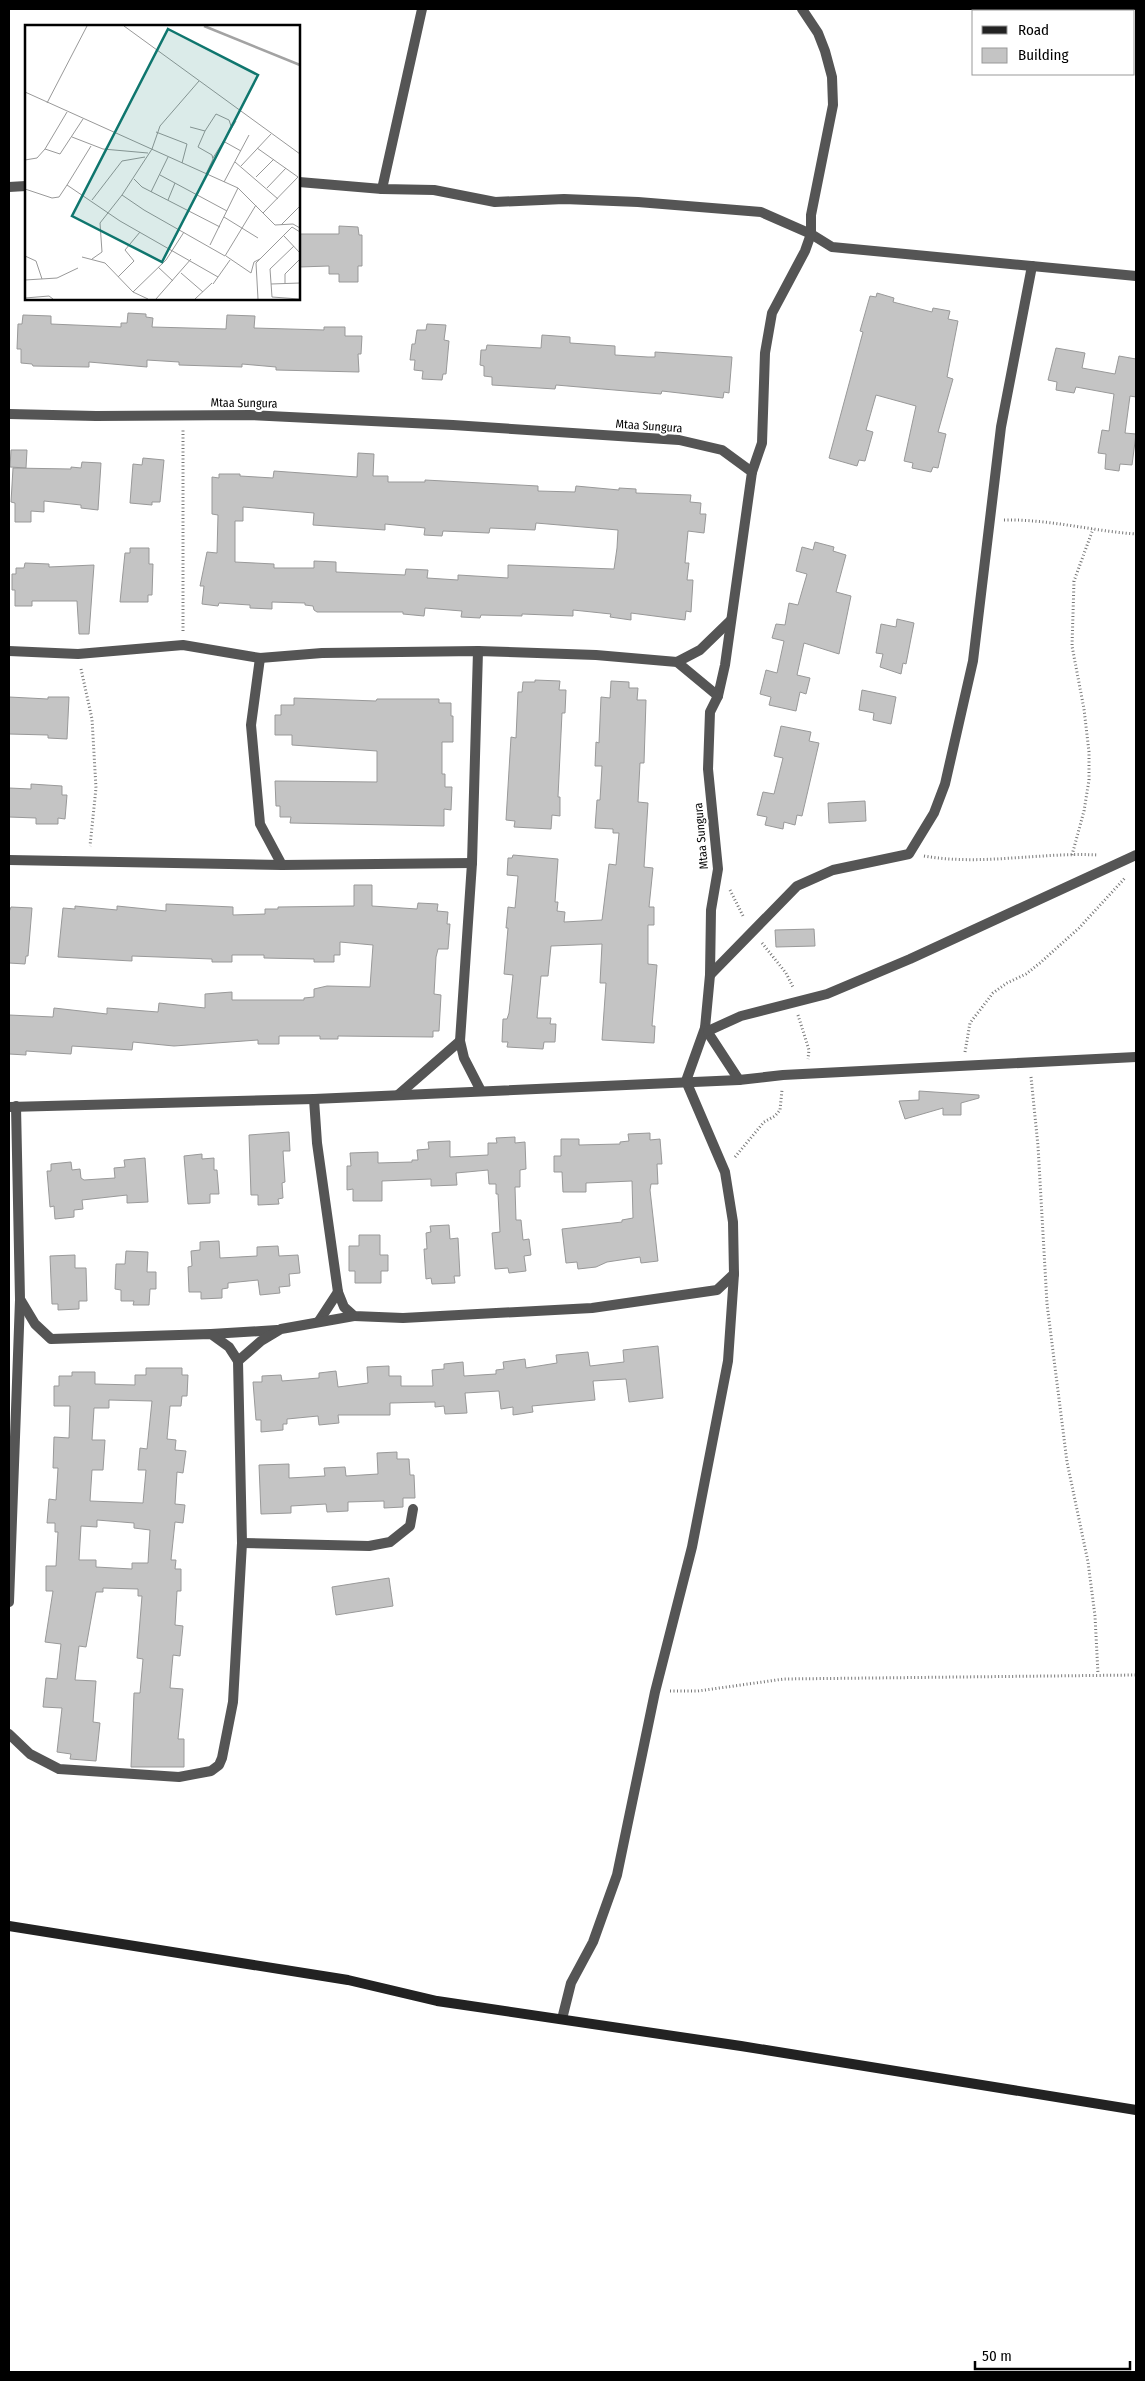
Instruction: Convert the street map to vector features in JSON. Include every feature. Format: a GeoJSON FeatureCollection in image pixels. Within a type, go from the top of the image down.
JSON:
{"type":"FeatureCollection","features":[{"type":"Feature","properties":{"kind":"street"},"geometry":{"type":"LineString","coordinates":[[382,189],[422,9]]}},
{"type":"Feature","properties":{"kind":"street"},"geometry":{"type":"LineString","coordinates":[[752,472],[762,443],[765,353],[772,313],[805,251],[811,234],[811,214],[833,105],[832,77],[818,32],[802,9]]}},
{"type":"Feature","properties":{"kind":"street"},"geometry":{"type":"LineString","coordinates":[[300,182],[382,189],[434,190],[495,202],[564,199],[638,202],[762,212],[811,234],[832,247],[1136,276]]}},
{"type":"Feature","properties":{"kind":"street"},"geometry":{"type":"LineString","coordinates":[[9,187],[25,186]]}},
{"type":"Feature","properties":{"kind":"street"},"geometry":{"type":"LineString","coordinates":[[710,975],[797,886],[833,870],[909,854],[934,813],[953,754],[973,661],[1002,427],[1032,266]]}},
{"type":"Feature","properties":{"kind":"street","name":"Mtaa Sungura"},"geometry":{"type":"LineString","coordinates":[[9,414],[96,416],[184,415],[444,424],[679,440],[722,450],[752,472],[725,666],[718,696],[710,712],[708,769],[718,870],[711,910],[707,1030],[686,1081]]}},
{"type":"Feature","properties":{"kind":"street"},"geometry":{"type":"LineString","coordinates":[[9,651],[78,654],[183,645],[260,658],[322,653],[478,651],[596,655],[677,662],[700,650],[732,620]]}},
{"type":"Feature","properties":{"kind":"street"},"geometry":{"type":"LineString","coordinates":[[478,651],[472,863],[460,1041],[464,1058],[480,1091]]}},
{"type":"Feature","properties":{"kind":"street"},"geometry":{"type":"LineString","coordinates":[[260,658],[251,725],[259,815],[260,824],[282,865]]}},
{"type":"Feature","properties":{"kind":"street"},"geometry":{"type":"LineString","coordinates":[[677,662],[718,696]]}},
{"type":"Feature","properties":{"kind":"street"},"geometry":{"type":"LineString","coordinates":[[739,1080],[707,1030],[741,1016],[827,994],[910,959],[1136,855]]}},
{"type":"Feature","properties":{"kind":"street"},"geometry":{"type":"LineString","coordinates":[[9,860],[89,863],[282,865],[472,863]]}},
{"type":"Feature","properties":{"kind":"street"},"geometry":{"type":"LineString","coordinates":[[398,1095],[460,1041]]}},
{"type":"Feature","properties":{"kind":"street"},"geometry":{"type":"LineString","coordinates":[[9,1602],[20,1299],[12,1107],[314,1099],[739,1080],[783,1075],[1136,1057]]}},
{"type":"Feature","properties":{"kind":"street"},"geometry":{"type":"LineString","coordinates":[[562,2019],[571,1983],[593,1942],[618,1875],[655,1692],[692,1547],[723,1388],[732,1323],[734,1274],[733,1222],[725,1172],[686,1081]]}},
{"type":"Feature","properties":{"kind":"street"},"geometry":{"type":"LineString","coordinates":[[314,1099],[317,1142],[338,1292],[344,1307],[354,1316]]}},
{"type":"Feature","properties":{"kind":"street"},"geometry":{"type":"LineString","coordinates":[[20,1299],[35,1324],[51,1339],[211,1334],[281,1329],[354,1316],[403,1318],[592,1308],[717,1290],[734,1274]]}},
{"type":"Feature","properties":{"kind":"street"},"geometry":{"type":"LineString","coordinates":[[319,1321],[338,1292]]}},
{"type":"Feature","properties":{"kind":"street"},"geometry":{"type":"LineString","coordinates":[[238,1362],[261,1341],[281,1329]]}},
{"type":"Feature","properties":{"kind":"street"},"geometry":{"type":"LineString","coordinates":[[9,1734],[30,1754],[59,1769],[179,1777],[211,1771],[219,1765],[234,1702],[242,1543],[238,1362],[228,1347],[211,1334]]}},
{"type":"Feature","properties":{"kind":"street"},"geometry":{"type":"LineString","coordinates":[[242,1543],[369,1546],[390,1542],[410,1526],[413,1509]]}},
{"type":"Feature","properties":{"kind":"street"},"geometry":{"type":"LineString","coordinates":[[9,1926],[348,1980],[437,2001],[1136,2110]]}},
{"type":"Feature","properties":{"kind":"path"},"geometry":{"type":"LineString","coordinates":[[183,645],[184,415]]}},
{"type":"Feature","properties":{"kind":"path"},"geometry":{"type":"LineString","coordinates":[[990,520],[1033,520],[1136,534]]}},
{"type":"Feature","properties":{"kind":"path"},"geometry":{"type":"LineString","coordinates":[[1072,855],[1084,811],[1089,780],[1089,752],[1084,709],[1072,646],[1074,581],[1093,529]]}},
{"type":"Feature","properties":{"kind":"path"},"geometry":{"type":"LineString","coordinates":[[78,654],[92,719],[96,788],[89,863]]}},
{"type":"Feature","properties":{"kind":"path"},"geometry":{"type":"LineString","coordinates":[[909,854],[931,858],[992,860],[1072,855],[1105,856]]}},
{"type":"Feature","properties":{"kind":"path"},"geometry":{"type":"LineString","coordinates":[[718,870],[753,930],[786,973],[793,988],[794,1002],[810,1050],[806,1075]]}},
{"type":"Feature","properties":{"kind":"path"},"geometry":{"type":"LineString","coordinates":[[963,1065],[970,1023],[993,993],[1007,983],[1026,974],[1040,963],[1079,928],[1127,875]]}},
{"type":"Feature","properties":{"kind":"path"},"geometry":{"type":"LineString","coordinates":[[1029,1061],[1038,1146],[1047,1304],[1068,1462],[1088,1562],[1096,1616],[1098,1674]]}},
{"type":"Feature","properties":{"kind":"path"},"geometry":{"type":"LineString","coordinates":[[725,1172],[764,1122],[775,1116],[780,1110],[783,1075]]}},
{"type":"Feature","properties":{"kind":"path"},"geometry":{"type":"LineString","coordinates":[[655,1692],[698,1691],[784,1680],[1098,1674],[1136,1675]]}},
{"type":"Feature","properties":{"kind":"building"},"geometry":{"type":"Polygon","coordinates":[[[339,226],[358,227],[359,235],[362,235],[362,266],[358,266],[358,282],[339,282],[339,274],[329,274],[329,266],[300,267],[300,234],[339,234],[339,226]]]}},
{"type":"Feature","properties":{"kind":"building"},"geometry":{"type":"Polygon","coordinates":[[[877,293],[894,298],[893,302],[932,312],[933,308],[950,311],[948,319],[958,321],[947,377],[953,379],[938,432],[946,434],[938,468],[933,467],[931,472],[912,468],[913,463],[904,461],[916,406],[876,395],[866,430],[873,432],[865,461],[859,460],[857,466],[829,458],[863,332],[860,331],[870,296],[876,297],[877,293]]]}},
{"type":"Feature","properties":{"kind":"building"},"geometry":{"type":"Polygon","coordinates":[[[128,313],[146,314],[146,317],[153,318],[152,327],[226,329],[227,315],[255,316],[254,328],[324,330],[324,327],[345,327],[345,336],[362,336],[361,354],[358,354],[359,372],[276,370],[276,367],[242,364],[242,367],[179,365],[179,362],[147,360],[147,367],[89,362],[89,367],[33,366],[32,364],[21,363],[21,349],[17,349],[18,324],[22,324],[23,315],[51,316],[51,324],[121,327],[121,323],[127,323],[128,313]]]}},
{"type":"Feature","properties":{"kind":"building"},"geometry":{"type":"Polygon","coordinates":[[[427,324],[446,325],[444,340],[449,341],[446,374],[443,374],[442,380],[422,379],[423,371],[414,370],[415,360],[410,360],[412,344],[415,344],[417,330],[426,330],[427,324]]]}},
{"type":"Feature","properties":{"kind":"building"},"geometry":{"type":"Polygon","coordinates":[[[542,335],[570,337],[570,343],[615,346],[615,355],[655,357],[655,352],[732,357],[729,393],[724,392],[723,398],[662,391],[661,394],[556,385],[555,389],[492,385],[492,377],[484,376],[484,366],[480,365],[481,350],[486,350],[487,345],[541,348],[542,335]]]}},
{"type":"Feature","properties":{"kind":"building"},"geometry":{"type":"Polygon","coordinates":[[[1056,348],[1085,353],[1082,368],[1115,374],[1119,356],[1136,359],[1136,397],[1130,396],[1125,433],[1136,434],[1132,465],[1120,464],[1119,471],[1105,469],[1106,454],[1098,453],[1102,430],[1109,431],[1114,394],[1076,387],[1074,393],[1056,390],[1057,382],[1048,380],[1056,348]]]}},
{"type":"Feature","properties":{"kind":"building"},"geometry":{"type":"Polygon","coordinates":[[[11,450],[27,450],[26,468],[10,467],[11,450]]]}},
{"type":"Feature","properties":{"kind":"building"},"geometry":{"type":"Polygon","coordinates":[[[358,453],[374,454],[373,476],[388,476],[388,482],[425,482],[425,480],[538,486],[538,491],[575,492],[576,486],[619,490],[619,488],[636,489],[636,493],[691,495],[690,502],[701,503],[700,514],[706,514],[704,533],[688,531],[685,563],[689,563],[687,580],[693,580],[691,612],[686,611],[685,620],[631,613],[631,620],[610,617],[611,614],[573,610],[573,616],[522,614],[522,616],[481,615],[480,618],[461,617],[462,611],[425,608],[424,616],[403,614],[403,612],[317,612],[313,606],[305,605],[305,603],[272,602],[272,609],[250,608],[250,605],[219,603],[218,606],[202,604],[204,586],[200,586],[207,552],[217,553],[218,515],[212,514],[212,477],[219,478],[219,474],[240,474],[240,476],[273,478],[274,471],[357,477],[358,453]],[[243,507],[243,521],[235,521],[235,562],[274,564],[274,568],[314,568],[314,561],[336,562],[336,572],[405,575],[406,569],[428,570],[427,578],[458,580],[458,575],[508,578],[508,565],[614,569],[618,530],[536,523],[535,530],[490,528],[489,533],[443,531],[442,536],[424,535],[425,528],[385,524],[385,530],[313,525],[314,513],[243,507]]]}},
{"type":"Feature","properties":{"kind":"building"},"geometry":{"type":"Polygon","coordinates":[[[143,458],[164,460],[160,502],[152,502],[152,505],[130,503],[133,464],[142,465],[143,458]]]}},
{"type":"Feature","properties":{"kind":"building"},"geometry":{"type":"Polygon","coordinates":[[[82,462],[101,463],[98,510],[81,508],[81,505],[44,501],[44,512],[31,511],[31,522],[15,522],[15,503],[11,502],[13,468],[71,469],[71,467],[81,468],[82,462]]]}},
{"type":"Feature","properties":{"kind":"building"},"geometry":{"type":"Polygon","coordinates":[[[815,542],[834,547],[833,551],[846,555],[836,592],[851,596],[839,654],[804,643],[797,675],[810,678],[806,694],[800,692],[796,711],[769,705],[771,697],[760,694],[766,670],[777,673],[784,641],[772,638],[776,624],[785,625],[789,603],[798,605],[807,574],[796,571],[802,547],[813,550],[815,542]]]}},
{"type":"Feature","properties":{"kind":"building"},"geometry":{"type":"Polygon","coordinates":[[[130,548],[149,548],[149,564],[153,564],[152,595],[148,595],[148,602],[120,602],[125,553],[130,553],[130,548]]]}},
{"type":"Feature","properties":{"kind":"building"},"geometry":{"type":"Polygon","coordinates":[[[25,563],[49,564],[49,567],[94,565],[89,634],[79,634],[77,601],[32,601],[32,606],[15,606],[12,574],[16,574],[16,568],[24,568],[25,563]]]}},
{"type":"Feature","properties":{"kind":"building"},"geometry":{"type":"Polygon","coordinates":[[[897,619],[914,623],[906,664],[903,663],[901,674],[880,667],[883,654],[876,653],[881,624],[896,627],[897,619]]]}},
{"type":"Feature","properties":{"kind":"building"},"geometry":{"type":"Polygon","coordinates":[[[535,680],[560,681],[559,690],[566,690],[565,713],[562,713],[558,797],[560,797],[560,816],[552,815],[551,829],[514,827],[515,821],[506,820],[511,737],[516,738],[518,692],[522,692],[523,682],[535,682],[535,680]]]}},
{"type":"Feature","properties":{"kind":"building"},"geometry":{"type":"Polygon","coordinates":[[[611,681],[629,682],[629,688],[638,688],[637,700],[646,700],[644,763],[640,763],[638,802],[648,803],[644,867],[653,868],[649,907],[654,907],[654,925],[648,925],[648,964],[657,965],[652,1026],[655,1026],[654,1043],[602,1040],[606,983],[600,983],[602,944],[551,946],[548,976],[541,976],[537,1018],[551,1018],[550,1024],[556,1024],[555,1042],[544,1042],[543,1049],[507,1047],[508,1042],[502,1042],[503,1019],[507,1019],[509,1013],[513,975],[504,974],[508,928],[506,928],[508,907],[515,908],[518,876],[507,875],[508,858],[512,858],[513,855],[558,859],[555,902],[558,902],[557,911],[565,912],[564,922],[602,920],[609,864],[616,865],[619,833],[613,833],[613,829],[595,828],[597,800],[600,800],[602,766],[595,766],[596,742],[599,743],[601,697],[610,698],[611,681]]]}},
{"type":"Feature","properties":{"kind":"building"},"geometry":{"type":"Polygon","coordinates":[[[862,690],[896,697],[891,724],[873,720],[874,713],[859,710],[862,690]]]}},
{"type":"Feature","properties":{"kind":"building"},"geometry":{"type":"Polygon","coordinates":[[[9,697],[48,699],[48,697],[69,697],[67,739],[48,738],[48,735],[9,734],[9,697]]]}},
{"type":"Feature","properties":{"kind":"building"},"geometry":{"type":"Polygon","coordinates":[[[294,698],[376,701],[377,699],[439,699],[439,703],[451,703],[453,742],[442,742],[442,774],[445,774],[445,787],[452,787],[451,810],[444,809],[444,826],[290,823],[291,817],[280,817],[280,806],[276,806],[275,781],[377,782],[377,751],[292,745],[292,735],[275,735],[275,715],[281,715],[281,705],[294,705],[294,698]]]}},
{"type":"Feature","properties":{"kind":"building"},"geometry":{"type":"Polygon","coordinates":[[[781,726],[811,732],[809,741],[819,743],[802,816],[797,815],[795,825],[784,822],[783,829],[765,825],[767,817],[757,815],[763,792],[774,794],[783,758],[774,756],[781,726]]]}},
{"type":"Feature","properties":{"kind":"building"},"geometry":{"type":"Polygon","coordinates":[[[31,784],[62,786],[62,795],[67,795],[65,819],[58,818],[58,824],[36,824],[36,818],[9,817],[9,788],[31,789],[31,784]]]}},
{"type":"Feature","properties":{"kind":"building"},"geometry":{"type":"Polygon","coordinates":[[[865,801],[866,821],[829,823],[828,803],[865,801]]]}},
{"type":"Feature","properties":{"kind":"building"},"geometry":{"type":"Polygon","coordinates":[[[354,885],[372,885],[372,906],[417,909],[418,903],[438,904],[437,911],[448,912],[447,924],[450,924],[448,949],[438,949],[436,957],[434,994],[441,995],[439,1031],[433,1031],[433,1037],[338,1036],[338,1039],[320,1039],[320,1036],[279,1036],[279,1044],[258,1044],[258,1040],[174,1046],[133,1042],[132,1050],[72,1046],[71,1054],[26,1051],[26,1055],[9,1054],[9,1015],[53,1017],[54,1008],[107,1014],[107,1008],[158,1012],[159,1003],[205,1008],[205,994],[232,992],[232,1000],[304,1000],[304,998],[314,997],[314,989],[327,986],[370,987],[373,945],[340,942],[340,955],[334,955],[334,962],[314,962],[314,959],[264,958],[264,955],[232,955],[232,962],[212,962],[212,959],[132,956],[132,961],[58,957],[63,908],[75,909],[75,906],[117,910],[117,906],[166,911],[166,904],[233,907],[233,915],[265,914],[265,909],[278,909],[278,907],[354,906],[354,885]]]}},
{"type":"Feature","properties":{"kind":"building"},"geometry":{"type":"Polygon","coordinates":[[[11,907],[32,908],[28,956],[26,956],[25,964],[9,963],[9,912],[11,907]]]}},
{"type":"Feature","properties":{"kind":"building"},"geometry":{"type":"Polygon","coordinates":[[[814,929],[815,946],[776,947],[775,930],[814,929]]]}},
{"type":"Feature","properties":{"kind":"building"},"geometry":{"type":"Polygon","coordinates":[[[919,1091],[979,1095],[979,1098],[961,1103],[961,1115],[943,1115],[943,1108],[905,1119],[899,1101],[919,1100],[919,1091]]]}},
{"type":"Feature","properties":{"kind":"building"},"geometry":{"type":"Polygon","coordinates":[[[289,1132],[290,1151],[283,1151],[285,1182],[282,1183],[283,1198],[278,1199],[279,1204],[258,1205],[258,1195],[251,1195],[249,1135],[289,1132]]]}},
{"type":"Feature","properties":{"kind":"building"},"geometry":{"type":"Polygon","coordinates":[[[650,1133],[650,1140],[660,1139],[662,1164],[657,1164],[658,1184],[651,1184],[650,1190],[658,1261],[641,1263],[640,1257],[578,1269],[577,1262],[566,1263],[562,1229],[622,1222],[622,1220],[633,1218],[632,1181],[586,1183],[586,1192],[563,1192],[562,1172],[554,1172],[554,1156],[561,1156],[561,1139],[579,1139],[579,1145],[620,1144],[620,1142],[629,1141],[628,1134],[650,1133]]]}},
{"type":"Feature","properties":{"kind":"building"},"geometry":{"type":"Polygon","coordinates":[[[515,1137],[515,1143],[525,1142],[526,1169],[520,1170],[520,1187],[515,1187],[516,1220],[521,1220],[523,1240],[529,1239],[531,1255],[524,1256],[526,1271],[509,1273],[508,1268],[495,1269],[492,1233],[500,1232],[498,1194],[496,1194],[496,1184],[489,1184],[488,1170],[456,1173],[457,1185],[431,1186],[431,1179],[382,1181],[382,1201],[353,1201],[353,1189],[347,1190],[347,1166],[351,1166],[350,1153],[378,1152],[378,1163],[412,1162],[412,1160],[418,1160],[417,1150],[429,1149],[428,1142],[450,1141],[450,1157],[488,1155],[488,1143],[497,1143],[496,1138],[515,1137]]]}},
{"type":"Feature","properties":{"kind":"building"},"geometry":{"type":"Polygon","coordinates":[[[202,1154],[202,1159],[214,1158],[214,1170],[217,1170],[219,1194],[210,1194],[210,1203],[188,1204],[184,1156],[202,1154]]]}},
{"type":"Feature","properties":{"kind":"building"},"geometry":{"type":"Polygon","coordinates":[[[145,1158],[148,1202],[127,1203],[127,1195],[82,1200],[83,1209],[74,1210],[74,1217],[55,1219],[54,1206],[50,1207],[47,1171],[51,1171],[51,1164],[71,1162],[72,1170],[80,1169],[81,1178],[84,1180],[115,1178],[114,1168],[125,1167],[124,1160],[145,1158]]]}},
{"type":"Feature","properties":{"kind":"building"},"geometry":{"type":"Polygon","coordinates":[[[449,1225],[450,1239],[458,1238],[460,1276],[454,1276],[455,1283],[432,1284],[431,1278],[426,1279],[424,1249],[427,1249],[426,1233],[431,1232],[430,1226],[449,1225]]]}},
{"type":"Feature","properties":{"kind":"building"},"geometry":{"type":"Polygon","coordinates":[[[359,1235],[380,1235],[380,1255],[388,1255],[388,1271],[381,1271],[381,1283],[355,1283],[355,1271],[349,1271],[349,1246],[359,1246],[359,1235]]]}},
{"type":"Feature","properties":{"kind":"building"},"geometry":{"type":"Polygon","coordinates":[[[219,1241],[220,1258],[257,1256],[257,1247],[278,1246],[279,1256],[298,1255],[300,1273],[289,1274],[290,1286],[279,1287],[280,1293],[260,1295],[258,1280],[228,1283],[228,1288],[222,1289],[222,1298],[201,1299],[201,1292],[189,1292],[188,1267],[192,1266],[191,1251],[200,1250],[200,1242],[219,1241]]]}},
{"type":"Feature","properties":{"kind":"building"},"geometry":{"type":"Polygon","coordinates":[[[126,1251],[148,1252],[147,1272],[156,1272],[156,1289],[150,1289],[149,1305],[133,1305],[134,1301],[121,1301],[121,1290],[115,1289],[116,1264],[125,1264],[126,1251]]]}},
{"type":"Feature","properties":{"kind":"building"},"geometry":{"type":"Polygon","coordinates":[[[75,1255],[75,1268],[86,1268],[87,1301],[79,1301],[79,1309],[58,1310],[58,1304],[52,1304],[50,1256],[75,1255]]]}},
{"type":"Feature","properties":{"kind":"building"},"geometry":{"type":"Polygon","coordinates":[[[658,1346],[663,1398],[629,1402],[626,1379],[593,1381],[595,1400],[532,1406],[533,1412],[513,1415],[513,1407],[501,1409],[499,1391],[465,1393],[467,1413],[445,1414],[444,1406],[435,1407],[435,1402],[390,1403],[390,1415],[338,1415],[339,1423],[319,1425],[318,1416],[287,1419],[287,1424],[283,1424],[283,1430],[261,1432],[261,1420],[256,1420],[253,1382],[262,1382],[262,1376],[281,1375],[282,1381],[319,1378],[319,1373],[336,1371],[338,1387],[368,1383],[367,1367],[389,1366],[389,1376],[401,1376],[401,1386],[433,1386],[432,1370],[444,1369],[444,1364],[463,1362],[464,1376],[496,1374],[496,1370],[504,1369],[503,1362],[525,1359],[526,1368],[557,1363],[556,1355],[588,1352],[590,1366],[624,1362],[623,1350],[658,1346]]]}},
{"type":"Feature","properties":{"kind":"building"},"geometry":{"type":"Polygon","coordinates":[[[146,1368],[182,1368],[182,1375],[188,1375],[187,1396],[182,1396],[181,1406],[170,1406],[167,1439],[176,1440],[175,1450],[186,1451],[183,1473],[177,1472],[175,1504],[185,1505],[183,1523],[175,1522],[171,1560],[176,1560],[175,1569],[181,1569],[181,1591],[177,1591],[175,1625],[183,1626],[180,1656],[173,1655],[170,1688],[183,1689],[178,1739],[184,1739],[184,1767],[131,1767],[134,1693],[140,1693],[143,1659],[137,1658],[142,1596],[138,1596],[138,1589],[103,1588],[103,1592],[96,1592],[86,1647],[79,1646],[75,1680],[96,1681],[93,1722],[100,1723],[96,1761],[70,1759],[71,1754],[57,1752],[62,1708],[43,1707],[46,1678],[57,1679],[61,1644],[45,1642],[53,1591],[46,1591],[46,1566],[56,1566],[58,1532],[55,1532],[55,1523],[47,1523],[49,1499],[56,1500],[58,1468],[53,1468],[54,1437],[69,1438],[70,1406],[54,1406],[54,1386],[59,1386],[59,1376],[72,1376],[72,1372],[95,1372],[95,1384],[135,1385],[135,1375],[146,1375],[146,1368]],[[109,1400],[109,1408],[94,1408],[92,1440],[105,1440],[103,1470],[92,1470],[90,1501],[143,1503],[146,1470],[138,1470],[140,1448],[147,1449],[152,1401],[109,1400]],[[97,1520],[97,1527],[81,1526],[79,1560],[96,1560],[96,1567],[132,1569],[132,1563],[148,1563],[150,1530],[134,1528],[134,1523],[97,1520]]]}},
{"type":"Feature","properties":{"kind":"building"},"geometry":{"type":"Polygon","coordinates":[[[397,1452],[397,1459],[409,1459],[410,1475],[414,1475],[415,1498],[403,1498],[403,1507],[384,1508],[384,1501],[348,1502],[348,1511],[327,1512],[326,1504],[291,1506],[291,1513],[261,1514],[259,1465],[289,1464],[289,1478],[325,1476],[324,1468],[345,1467],[346,1476],[378,1474],[377,1453],[397,1452]]]}},
{"type":"Feature","properties":{"kind":"building"},"geometry":{"type":"Polygon","coordinates":[[[389,1578],[393,1606],[336,1615],[332,1587],[389,1578]]]}}]}
